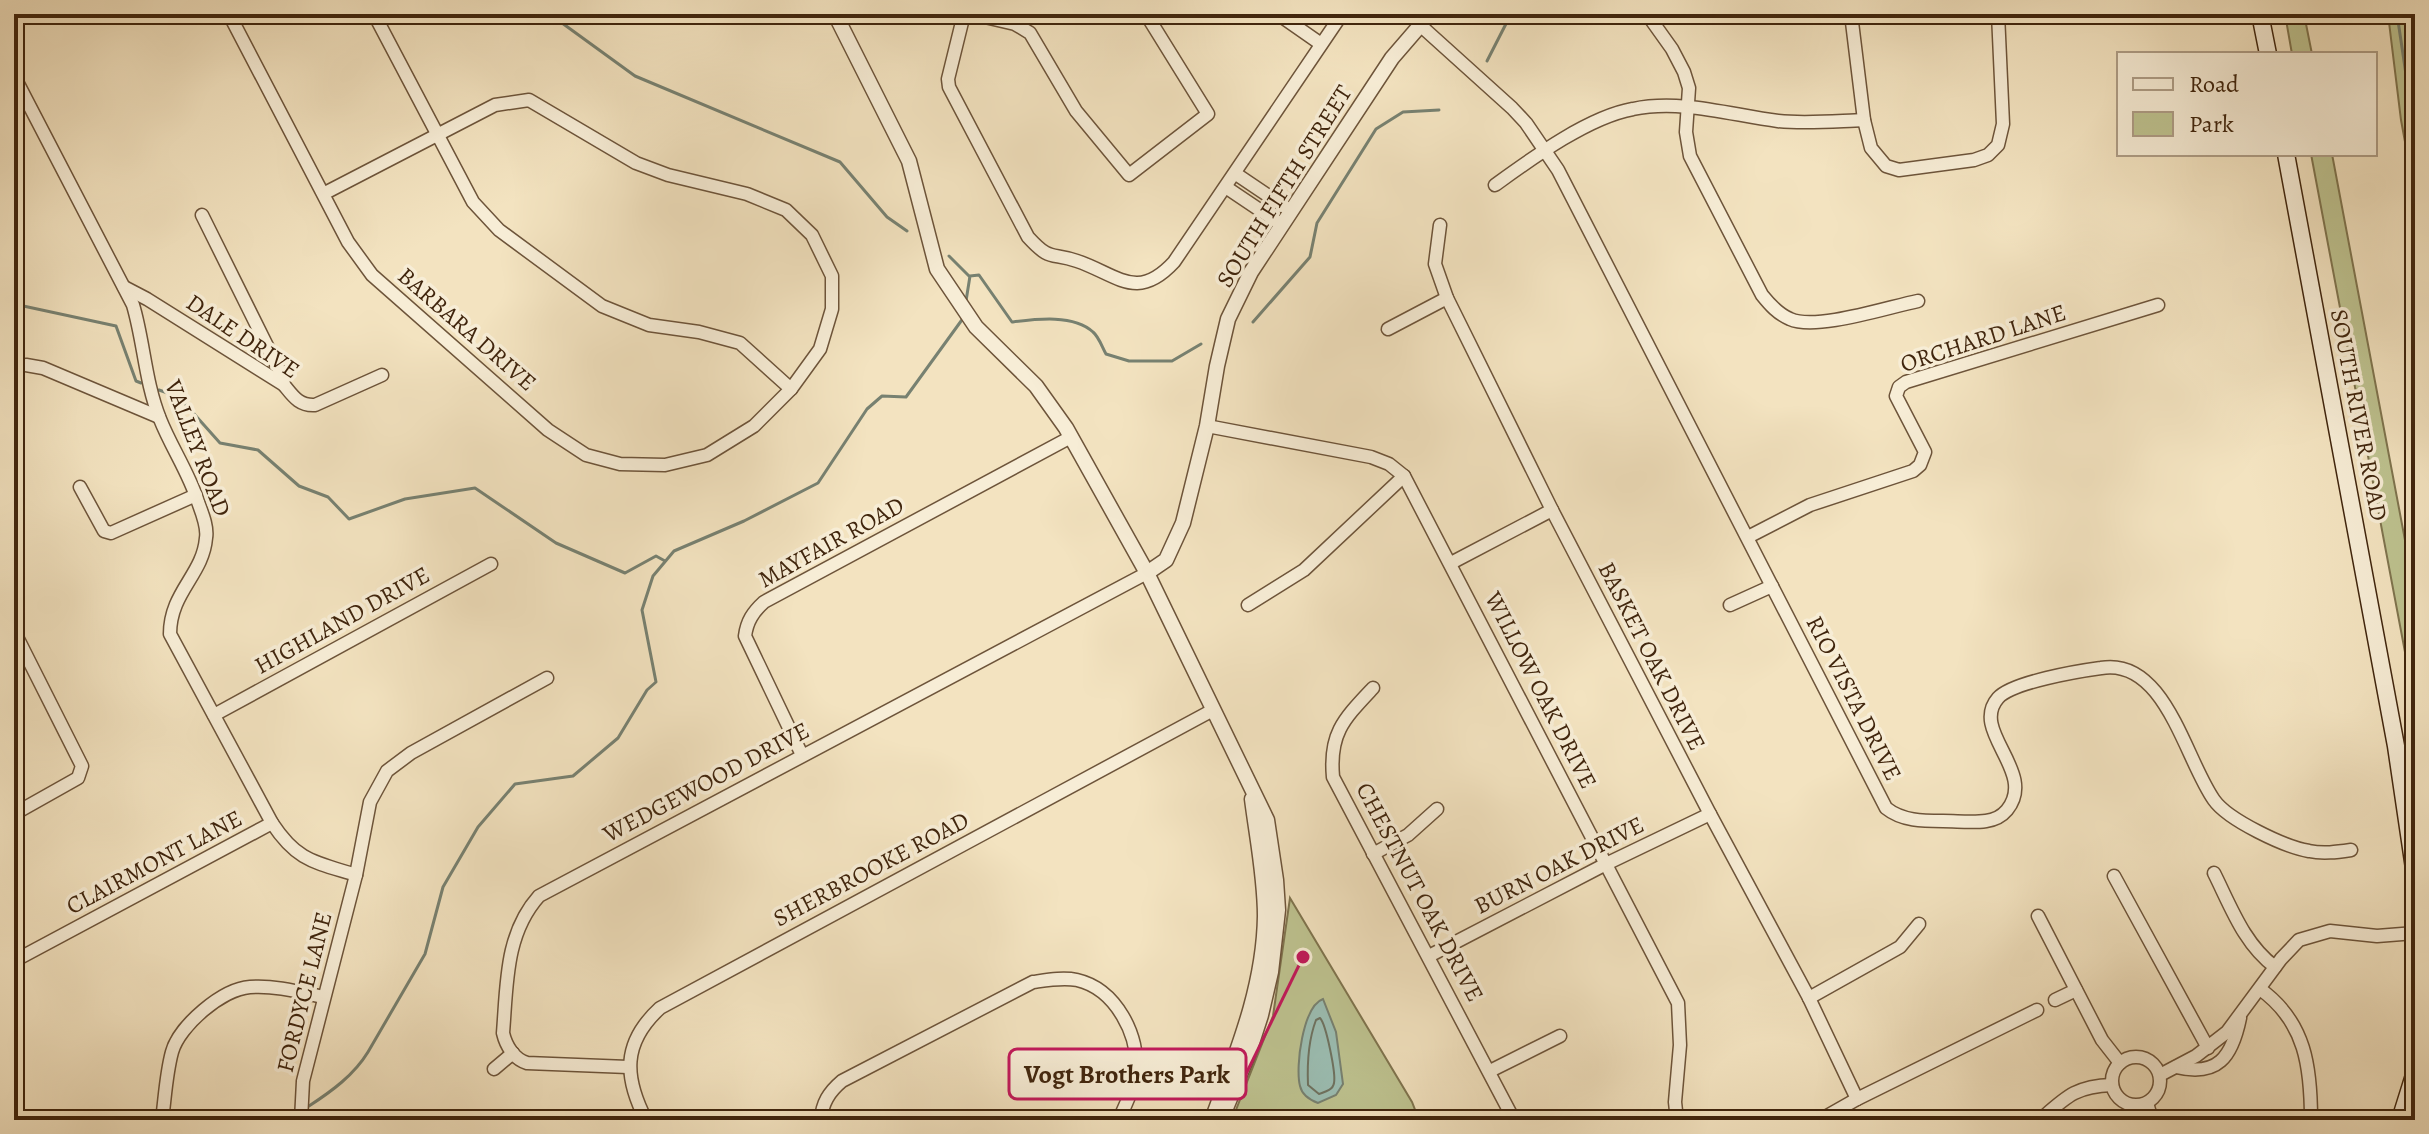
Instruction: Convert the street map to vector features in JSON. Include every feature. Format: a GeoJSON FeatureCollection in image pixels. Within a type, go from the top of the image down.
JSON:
{"type":"FeatureCollection","features":[{"type":"Feature","properties":{"kind":"main road"},"geometry":{"type":"LineString","coordinates":[[2260,14],[2268,52]]}},
{"type":"Feature","properties":{"kind":"main road","name":"SOUTH RIVER ROAD"},"geometry":{"type":"LineString","coordinates":[[2286,156],[2394,732],[2415,875]]}},
{"type":"Feature","properties":{"kind":"main road"},"geometry":{"type":"LineString","coordinates":[[2400,1120],[2415,1072]]}},
{"type":"Feature","properties":{"kind":"street","name":"BARBARA DRIVE"},"geometry":{"type":"LineString","coordinates":[[229,14],[348,242],[372,275],[548,430],[586,455],[620,464],[665,465],[707,455],[754,426],[791,389],[820,349],[832,309],[832,276],[812,235],[786,210],[747,194],[668,175],[636,163],[529,100],[495,105],[323,194]]}},
{"type":"Feature","properties":{"kind":"street"},"geometry":{"type":"LineString","coordinates":[[374,14],[473,202],[499,230],[602,306],[649,325],[699,332],[740,343],[791,389]]}},
{"type":"Feature","properties":{"kind":"street"},"geometry":{"type":"LineString","coordinates":[[835,14],[909,161],[937,269],[948,289],[987,338],[1036,386],[1071,437],[1147,573],[1267,820],[1278,910],[1271,972],[1261,1015],[1221,1120]]}},
{"type":"Feature","properties":{"kind":"street"},"geometry":{"type":"LineString","coordinates":[[964,14],[948,79],[949,87],[1019,222],[1040,250],[1053,258],[1075,260],[1116,279],[1144,283],[1160,277],[1174,262],[1342,14]]}},
{"type":"Feature","properties":{"kind":"street"},"geometry":{"type":"LineString","coordinates":[[972,14],[1015,24],[1030,33],[1076,111],[1129,175],[1208,114],[1146,14]]}},
{"type":"Feature","properties":{"kind":"street"},"geometry":{"type":"LineString","coordinates":[[1278,14],[1321,44]]}},
{"type":"Feature","properties":{"kind":"street"},"geometry":{"type":"LineString","coordinates":[[1647,14],[1684,72],[1689,88],[1686,132],[1690,156],[1762,295],[1774,309],[1792,321],[1815,324],[1918,301]]}},
{"type":"Feature","properties":{"kind":"street"},"geometry":{"type":"LineString","coordinates":[[1851,14],[1864,120],[1871,148],[1877,159],[1899,170],[1974,160],[1988,155],[1998,145],[2003,124],[1998,14]]}},
{"type":"Feature","properties":{"kind":"street","name":"RIO VISTA DRIVE"},"geometry":{"type":"LineString","coordinates":[[1425,20],[1512,108],[1544,150],[1570,193],[1886,808],[1896,816],[1937,821],[1988,821],[2003,815],[2013,803],[2016,788],[2013,771],[1995,738],[1992,710],[1997,699],[2010,689],[2046,679],[2120,666],[2145,678],[2158,695],[2215,801],[2232,817],[2307,851],[2351,850]]}},
{"type":"Feature","properties":{"kind":"street","name":"SOUTH FIFTH STREET"},"geometry":{"type":"LineString","coordinates":[[1147,573],[1172,552],[1187,508],[1207,426],[1228,319],[1251,272],[1392,58],[1425,20]]}},
{"type":"Feature","properties":{"kind":"street","name":"VALLEY ROAD"},"geometry":{"type":"LineString","coordinates":[[14,76],[124,287],[142,337],[147,374],[159,417],[196,495],[207,535],[202,560],[182,590],[170,616],[170,634],[287,846],[309,861],[356,875]]}},
{"type":"Feature","properties":{"kind":"street"},"geometry":{"type":"LineString","coordinates":[[1495,185],[1544,150],[1589,125],[1631,109],[1687,107],[1782,122],[1864,120]]}},
{"type":"Feature","properties":{"kind":"street"},"geometry":{"type":"LineString","coordinates":[[1236,174],[1291,211]]}},
{"type":"Feature","properties":{"kind":"street"},"geometry":{"type":"LineString","coordinates":[[1227,188],[1282,225]]}},
{"type":"Feature","properties":{"kind":"street"},"geometry":{"type":"LineString","coordinates":[[202,215],[284,385]]}},
{"type":"Feature","properties":{"kind":"street","name":"BASKET OAK DRIVE"},"geometry":{"type":"LineString","coordinates":[[1440,225],[1435,264],[1447,298],[1552,510],[1809,998],[1857,1099]]}},
{"type":"Feature","properties":{"kind":"street","name":"DALE DRIVE"},"geometry":{"type":"LineString","coordinates":[[124,287],[284,385],[299,402],[315,405],[382,375]]}},
{"type":"Feature","properties":{"kind":"street"},"geometry":{"type":"LineString","coordinates":[[1388,329],[1447,298]]}},
{"type":"Feature","properties":{"kind":"street","name":"ORCHARD LANE"},"geometry":{"type":"LineString","coordinates":[[1748,537],[1810,505],[1913,471],[1920,465],[1925,452],[1896,396],[1899,387],[1906,382],[2158,305]]}},
{"type":"Feature","properties":{"kind":"street"},"geometry":{"type":"LineString","coordinates":[[1786,335],[1792,321]]}},
{"type":"Feature","properties":{"kind":"street"},"geometry":{"type":"LineString","coordinates":[[26,365],[43,368],[159,417]]}},
{"type":"Feature","properties":{"kind":"street"},"geometry":{"type":"LineString","coordinates":[[1207,426],[1371,457],[1389,464],[1404,476],[1304,570],[1248,605]]}},
{"type":"Feature","properties":{"kind":"street","name":"MAYFAIR ROAD"},"geometry":{"type":"LineString","coordinates":[[802,755],[745,636],[747,622],[755,609],[1071,437]]}},
{"type":"Feature","properties":{"kind":"street","name":"WILLOW OAK DRIVE"},"geometry":{"type":"LineString","coordinates":[[1404,476],[1678,1003],[1677,1120]]}},
{"type":"Feature","properties":{"kind":"street"},"geometry":{"type":"LineString","coordinates":[[80,487],[104,531],[111,533],[196,495]]}},
{"type":"Feature","properties":{"kind":"street"},"geometry":{"type":"LineString","coordinates":[[1451,563],[1552,510]]}},
{"type":"Feature","properties":{"kind":"street","name":"HIGHLAND DRIVE"},"geometry":{"type":"LineString","coordinates":[[214,715],[491,564]]}},
{"type":"Feature","properties":{"kind":"street","name":"WEDGEWOOD DRIVE"},"geometry":{"type":"LineString","coordinates":[[513,1053],[503,1033],[509,964],[520,923],[539,896],[1147,573]]}},
{"type":"Feature","properties":{"kind":"street"},"geometry":{"type":"LineString","coordinates":[[1730,605],[1772,586]]}},
{"type":"Feature","properties":{"kind":"street"},"geometry":{"type":"LineString","coordinates":[[14,631],[81,761],[82,772],[70,783],[14,814]]}},
{"type":"Feature","properties":{"kind":"street","name":"FORDYCE LANE"},"geometry":{"type":"LineString","coordinates":[[301,1120],[303,1081],[356,875],[370,802],[387,771],[411,753],[547,678]]}},
{"type":"Feature","properties":{"kind":"street","name":"CHESTNUT OAK DRIVE"},"geometry":{"type":"LineString","coordinates":[[1373,688],[1344,719],[1333,742],[1333,777],[1514,1120]]}},
{"type":"Feature","properties":{"kind":"street","name":"SHERBROOKE ROAD"},"geometry":{"type":"LineString","coordinates":[[628,1067],[636,1038],[660,1008],[1213,710]]}},
{"type":"Feature","properties":{"kind":"street"},"geometry":{"type":"LineString","coordinates":[[1212,1120],[1254,1000],[1262,961],[1264,875],[1251,791]]}},
{"type":"Feature","properties":{"kind":"street"},"geometry":{"type":"LineString","coordinates":[[1373,854],[1408,835],[1437,809]]}},
{"type":"Feature","properties":{"kind":"street","name":"BURN OAK DRIVE"},"geometry":{"type":"LineString","coordinates":[[1429,956],[1710,814]]}},
{"type":"Feature","properties":{"kind":"street","name":"CLAIRMONT LANE"},"geometry":{"type":"LineString","coordinates":[[14,961],[272,823]]}},
{"type":"Feature","properties":{"kind":"street"},"geometry":{"type":"LineString","coordinates":[[2214,873],[2249,942],[2275,967]]}},
{"type":"Feature","properties":{"kind":"street"},"geometry":{"type":"LineString","coordinates":[[2114,876],[2208,1048]]}},
{"type":"Feature","properties":{"kind":"street"},"geometry":{"type":"LineString","coordinates":[[2038,916],[2102,1040],[2120,1063]]}},
{"type":"Feature","properties":{"kind":"street"},"geometry":{"type":"LineString","coordinates":[[1809,998],[1900,947],[1919,924]]}},
{"type":"Feature","properties":{"kind":"street"},"geometry":{"type":"LineString","coordinates":[[2160,1075],[2208,1048],[2240,1016],[2294,944],[2315,933],[2330,931],[2387,936],[2415,933]]}},
{"type":"Feature","properties":{"kind":"street"},"geometry":{"type":"LineString","coordinates":[[821,1120],[830,1091],[842,1081],[1033,982],[1056,979],[1077,980],[1092,986],[1121,1014],[1134,1036],[1135,1077],[1119,1120]]}},
{"type":"Feature","properties":{"kind":"street"},"geometry":{"type":"LineString","coordinates":[[162,1120],[172,1049],[189,1023],[215,1001],[247,986],[280,988],[323,997]]}},
{"type":"Feature","properties":{"kind":"street"},"geometry":{"type":"LineString","coordinates":[[2260,989],[2280,1006],[2304,1047],[2311,1080],[2311,1120]]}},
{"type":"Feature","properties":{"kind":"street"},"geometry":{"type":"LineString","coordinates":[[2055,1000],[2076,990]]}},
{"type":"Feature","properties":{"kind":"street"},"geometry":{"type":"LineString","coordinates":[[1820,1120],[2037,1010]]}},
{"type":"Feature","properties":{"kind":"street"},"geometry":{"type":"LineString","coordinates":[[2176,1067],[2202,1071],[2223,1058],[2234,1043],[2240,1016]]}},
{"type":"Feature","properties":{"kind":"street"},"geometry":{"type":"LineString","coordinates":[[1490,1071],[1560,1036]]}},
{"type":"Feature","properties":{"kind":"street"},"geometry":{"type":"LineString","coordinates":[[494,1069],[513,1053],[527,1063],[628,1067],[635,1097],[646,1120]]}},
{"type":"Feature","properties":{"kind":"street"},"geometry":{"type":"LineString","coordinates":[[2131,1057],[2143,1058],[2154,1064],[2160,1075],[2157,1092],[2147,1103],[2137,1105],[2125,1102],[2112,1085],[2113,1074],[2120,1063],[2131,1057]]}},
{"type":"Feature","properties":{"kind":"street"},"geometry":{"type":"LineString","coordinates":[[2040,1120],[2075,1092],[2092,1086],[2112,1085]]}},
{"type":"Feature","properties":{"kind":"street"},"geometry":{"type":"LineString","coordinates":[[2147,1103],[2152,1120]]}},
{"type":"Feature","properties":{"kind":"green space"},"geometry":{"type":"Polygon","coordinates":[[[2285,14],[2304,14],[2312,52],[2292,52],[2285,14]]]}},
{"type":"Feature","properties":{"kind":"green space"},"geometry":{"type":"Polygon","coordinates":[[[2388,14],[2415,14],[2415,196],[2401,120],[2388,14]]]}},
{"type":"Feature","properties":{"kind":"green space"},"geometry":{"type":"Polygon","coordinates":[[[2311,156],[2332,156],[2415,593],[2415,705],[2311,156]]]}},
{"type":"Feature","properties":{"kind":"green space"},"geometry":{"type":"Polygon","coordinates":[[[1290,898],[1412,1102],[1419,1120],[1232,1120],[1273,1016],[1290,898]]]}},
{"type":"Feature","properties":{"kind":"water"},"geometry":{"type":"Polygon","coordinates":[[[1323,999],[1336,1032],[1343,1084],[1336,1095],[1318,1103],[1301,1089],[1299,1065],[1302,1038],[1310,1013],[1323,999]]]}},
{"type":"Feature","properties":{"kind":"waterway"},"geometry":{"type":"LineString","coordinates":[[1487,61],[1511,14]]}},
{"type":"Feature","properties":{"kind":"waterway"},"geometry":{"type":"LineString","coordinates":[[2397,14],[2415,135]]}},
{"type":"Feature","properties":{"kind":"waterway"},"geometry":{"type":"LineString","coordinates":[[551,15],[635,76],[840,162],[887,217],[907,231]]}},
{"type":"Feature","properties":{"kind":"waterway"},"geometry":{"type":"LineString","coordinates":[[1253,322],[1310,257],[1317,223],[1376,129],[1403,112],[1439,110]]}},
{"type":"Feature","properties":{"kind":"waterway"},"geometry":{"type":"LineString","coordinates":[[949,256],[969,276]]}},
{"type":"Feature","properties":{"kind":"waterway"},"geometry":{"type":"LineString","coordinates":[[966,301],[970,276],[979,275],[1012,322],[1054,319],[1076,322],[1095,334],[1106,354],[1129,361],[1172,361],[1201,344]]}},
{"type":"Feature","properties":{"kind":"waterway"},"geometry":{"type":"LineString","coordinates":[[14,304],[116,326],[136,381],[141,383]]}},
{"type":"Feature","properties":{"kind":"waterway"},"geometry":{"type":"LineString","coordinates":[[309,1106],[342,1082],[368,1052],[425,954],[443,887],[478,827],[515,784],[573,776],[618,738],[647,690],[656,682],[642,610],[653,576],[674,551],[744,521],[818,483],[867,409],[882,396],[906,397],[964,317]]}},
{"type":"Feature","properties":{"kind":"waterway"},"geometry":{"type":"LineString","coordinates":[[159,390],[179,397],[220,443],[258,450],[299,486],[328,497],[349,519],[405,499],[475,488],[556,543],[625,573],[656,556],[665,561]]}},
{"type":"Feature","properties":{"kind":"waterway"},"geometry":{"type":"LineString","coordinates":[[287,1120],[293,1116]]}},
{"type":"Feature","properties":{"kind":"place","name":"Vogt Brothers Park"},"geometry":{"type":"Point","coordinates":[1303,957]}}]}
